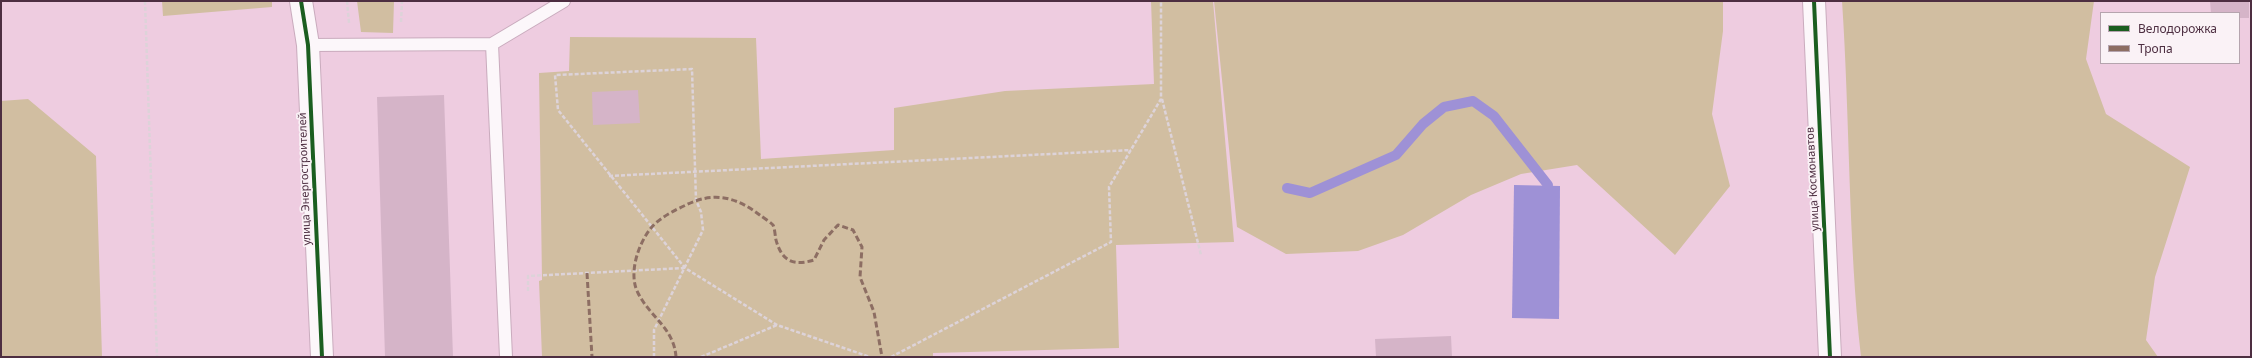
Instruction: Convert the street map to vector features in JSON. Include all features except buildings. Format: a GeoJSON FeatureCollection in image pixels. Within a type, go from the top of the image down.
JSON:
{"type":"FeatureCollection","features":[{"type":"Feature","properties":{"kind":"street","name":"улица Энергостроителей"},"geometry":{"type":"LineString","coordinates":[[301,1],[308,45],[322,357]]}},
{"type":"Feature","properties":{"kind":"street","name":"улица Космонавтов"},"geometry":{"type":"LineString","coordinates":[[1814,1],[1830,357]]}},
{"type":"Feature","properties":{"kind":"lane"},"geometry":{"type":"LineString","coordinates":[[308,45],[492,44],[564,1]]}},
{"type":"Feature","properties":{"kind":"lane"},"geometry":{"type":"LineString","coordinates":[[492,44],[506,357]]}},
{"type":"Feature","properties":{"kind":"path"},"geometry":{"type":"LineString","coordinates":[[145,1],[157,357]]}},
{"type":"Feature","properties":{"kind":"path"},"geometry":{"type":"LineString","coordinates":[[1161,1],[1161,99],[1201,254]]}},
{"type":"Feature","properties":{"kind":"path"},"geometry":{"type":"LineString","coordinates":[[654,357],[654,330],[685,268],[703,230],[701,212],[696,200],[692,69],[555,76],[558,110],[609,176],[685,268],[777,325],[870,357]]}},
{"type":"Feature","properties":{"kind":"path"},"geometry":{"type":"LineString","coordinates":[[891,357],[1111,242],[1109,187],[1161,99]]}},
{"type":"Feature","properties":{"kind":"path"},"geometry":{"type":"LineString","coordinates":[[609,176],[1131,150]]}},
{"type":"Feature","properties":{"kind":"path"},"geometry":{"type":"LineString","coordinates":[[528,298],[528,276],[685,268]]}},
{"type":"Feature","properties":{"kind":"path"},"geometry":{"type":"LineString","coordinates":[[701,357],[777,325]]}},
{"type":"Feature","properties":{"kind":"shaded area"},"geometry":{"type":"Polygon","coordinates":[[[162,1],[272,1],[272,7],[163,16],[162,1]]]}},
{"type":"Feature","properties":{"kind":"shaded area"},"geometry":{"type":"Polygon","coordinates":[[[357,1],[394,1],[393,33],[361,32],[357,1]]]}},
{"type":"Feature","properties":{"kind":"shaded area"},"geometry":{"type":"Polygon","coordinates":[[[1151,1],[1213,1],[1234,242],[1116,245],[1119,348],[933,353],[933,357],[542,357],[539,281],[542,280],[539,73],[569,71],[570,37],[756,38],[761,159],[894,150],[894,108],[1005,91],[1154,84],[1151,1]]]}},
{"type":"Feature","properties":{"kind":"shaded area"},"geometry":{"type":"Polygon","coordinates":[[[1214,1],[1723,1],[1723,31],[1712,114],[1730,186],[1675,255],[1577,165],[1521,174],[1471,195],[1403,235],[1358,251],[1286,254],[1237,227],[1214,1]]]}},
{"type":"Feature","properties":{"kind":"shaded area"},"geometry":{"type":"Polygon","coordinates":[[[1842,1],[2094,1],[2086,59],[2106,114],[2190,167],[2155,277],[2146,340],[2158,357],[1861,357],[1851,224],[1842,1]]]}},
{"type":"Feature","properties":{"kind":"shaded area"},"geometry":{"type":"Polygon","coordinates":[[[28,99],[96,156],[102,357],[1,357],[1,101],[28,99]]]}},
{"type":"Feature","properties":{"kind":"shaded area"},"geometry":{"type":"Polygon","coordinates":[[[1514,185],[1560,186],[1559,319],[1512,318],[1514,185]]]}},
{"type":"Feature","properties":{"kind":"waterway"},"geometry":{"type":"LineString","coordinates":[[1287,188],[1310,193],[1396,155],[1423,124],[1444,107],[1473,101],[1494,116],[1548,185]]}},
{"type":"Feature","properties":{"kind":"marked path"},"geometry":{"type":"LineString","coordinates":[[676,357],[671,338],[638,293],[634,277],[636,259],[646,235],[658,221],[686,205],[706,198],[716,197],[734,200],[743,204],[773,225],[776,240],[782,253],[785,258],[795,262],[807,262],[814,260],[824,240],[838,225],[853,230],[862,247],[860,277],[874,312],[882,357]]}},
{"type":"Feature","properties":{"kind":"marked path"},"geometry":{"type":"LineString","coordinates":[[587,273],[592,357]]}},
{"type":"Feature","properties":{"kind":"cycle path"},"geometry":{"type":"LineString","coordinates":[[301,1],[308,45],[322,357]]}},
{"type":"Feature","properties":{"kind":"cycle path"},"geometry":{"type":"LineString","coordinates":[[1814,1],[1830,357]]}}]}
